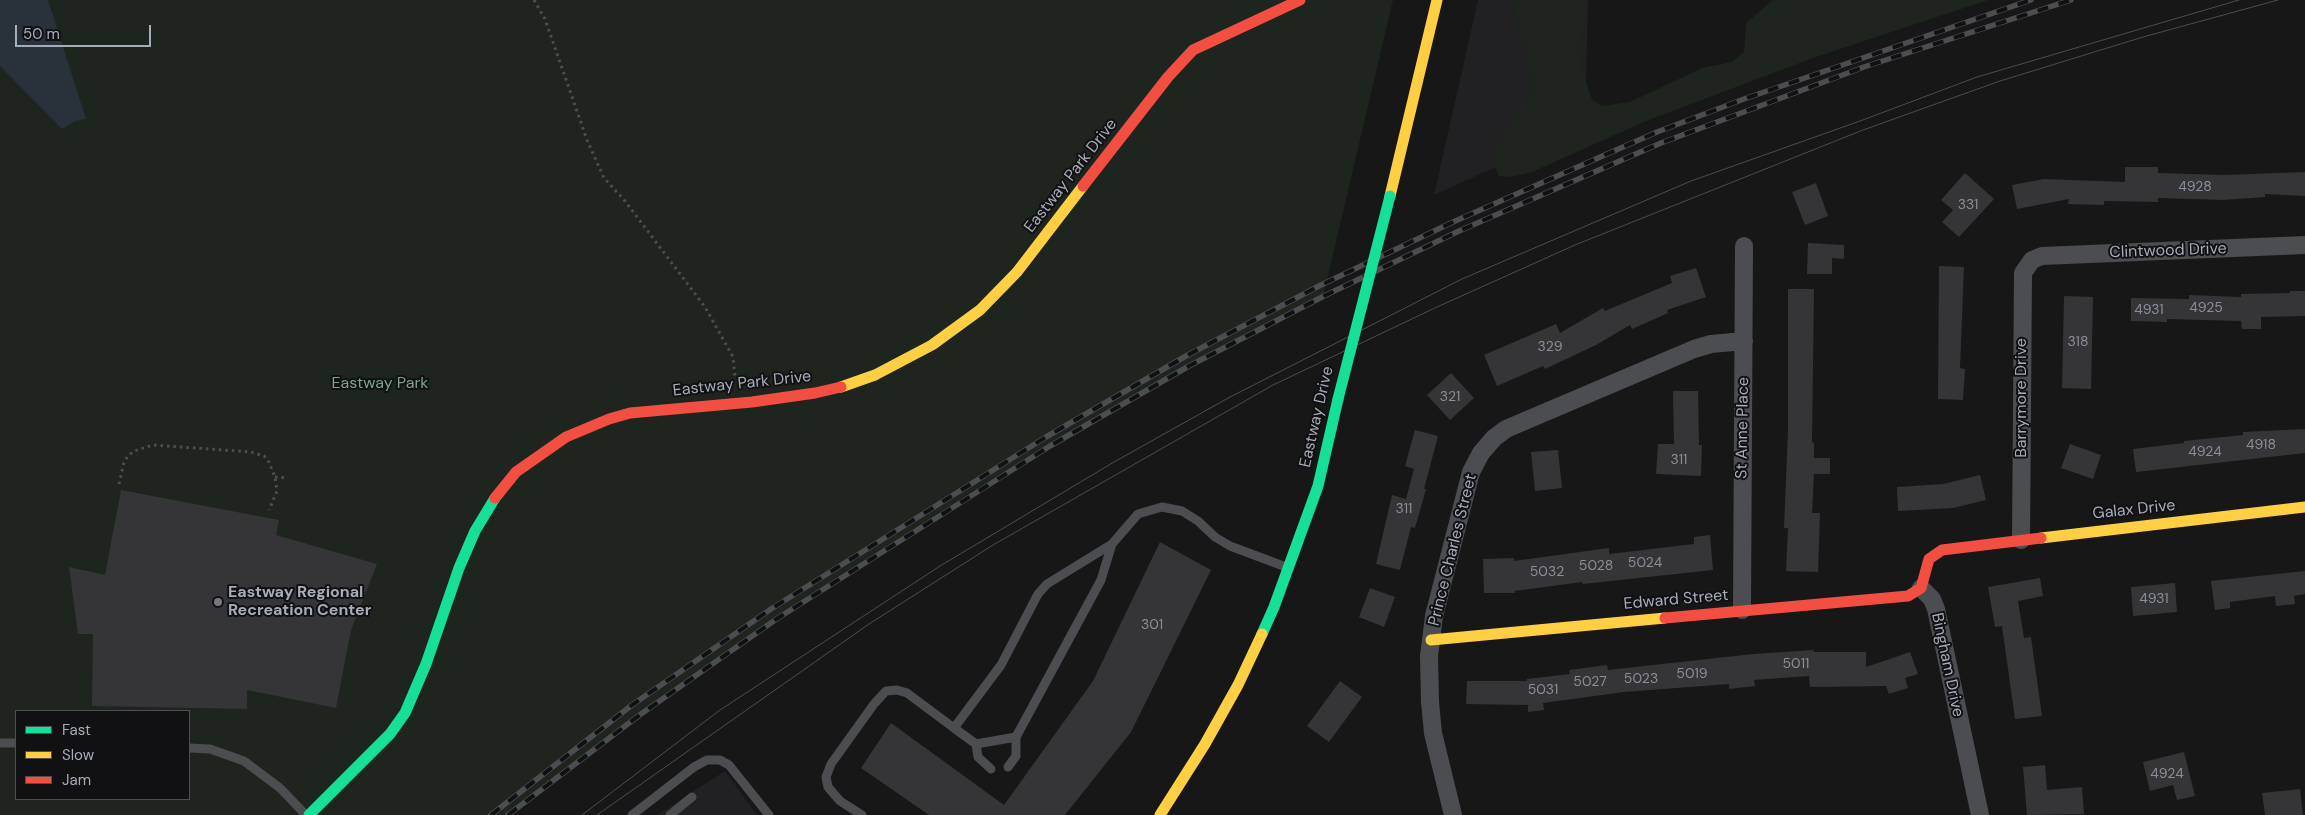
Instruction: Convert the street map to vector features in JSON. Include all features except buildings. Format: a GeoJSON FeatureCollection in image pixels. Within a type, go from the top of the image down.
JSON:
{"type":"FeatureCollection","features":[{"type":"Feature","properties":{"kind":"street","name":"Eastway Park Drive"},"geometry":{"type":"LineString","coordinates":[[308,815],[390,734],[405,714],[426,664],[459,568],[475,530],[491,503],[516,472],[566,437],[609,419],[630,413],[752,402],[815,393],[844,386],[875,374],[932,345],[980,310],[1017,272],[1168,77],[1193,50],[1300,0]]}},
{"type":"Feature","properties":{"kind":"street","name":"Eastway Drive"},"geometry":{"type":"LineString","coordinates":[[1160,815],[1205,744],[1238,685],[1274,607],[1318,486],[1437,0]]}},
{"type":"Feature","properties":{"kind":"street","name":"Clintwood Drive"},"geometry":{"type":"LineString","coordinates":[[2032,260],[2042,256],[2305,245]]}},
{"type":"Feature","properties":{"kind":"street","name":"St Anne Place"},"geometry":{"type":"LineString","coordinates":[[1742,610],[1744,246]]}},
{"type":"Feature","properties":{"kind":"street","name":"Barrymore Drive"},"geometry":{"type":"LineString","coordinates":[[2021,540],[2023,273],[2032,260]]}},
{"type":"Feature","properties":{"kind":"street","name":"Prince Charles Street"},"geometry":{"type":"LineString","coordinates":[[1453,815],[1432,725],[1430,702],[1431,640],[1434,616],[1471,472],[1481,453],[1494,438],[1506,429],[1694,349],[1711,344],[1744,341]]}},
{"type":"Feature","properties":{"kind":"street","name":"Galax Drive"},"geometry":{"type":"LineString","coordinates":[[1921,588],[1927,564],[1933,555],[1942,550],[2305,507]]}},
{"type":"Feature","properties":{"kind":"street","name":"Edward Street"},"geometry":{"type":"LineString","coordinates":[[1431,640],[1908,596],[1921,588]]}},
{"type":"Feature","properties":{"kind":"street","name":"Bingham Drive"},"geometry":{"type":"LineString","coordinates":[[1921,588],[1932,599],[1936,609],[1980,815]]}},
{"type":"Feature","properties":{"kind":"lane"},"geometry":{"type":"LineString","coordinates":[[954,728],[1001,665],[1038,594],[1047,584],[1112,544],[1138,514],[1162,507],[1182,511],[1215,537],[1230,546],[1289,568]]}},
{"type":"Feature","properties":{"kind":"lane"},"geometry":{"type":"LineString","coordinates":[[1008,767],[1016,756],[1016,737],[1101,580],[1112,544]]}},
{"type":"Feature","properties":{"kind":"lane"},"geometry":{"type":"LineString","coordinates":[[862,815],[840,801],[828,787],[826,777],[831,764],[886,691],[897,690],[907,693],[976,744],[978,757],[991,770]]}},
{"type":"Feature","properties":{"kind":"lane"},"geometry":{"type":"LineString","coordinates":[[976,744],[1016,737]]}},
{"type":"Feature","properties":{"kind":"lane"},"geometry":{"type":"LineString","coordinates":[[0,742],[15,743]]}},
{"type":"Feature","properties":{"kind":"lane"},"geometry":{"type":"LineString","coordinates":[[190,748],[210,750],[244,761],[280,788],[308,815]]}},
{"type":"Feature","properties":{"kind":"lane"},"geometry":{"type":"LineString","coordinates":[[632,815],[694,767],[707,760],[720,760],[729,766],[769,815]]}},
{"type":"Feature","properties":{"kind":"lane"},"geometry":{"type":"LineString","coordinates":[[670,815],[692,797]]}},
{"type":"Feature","properties":{"kind":"path"},"geometry":{"type":"LineString","coordinates":[[534,0],[545,19],[587,140],[604,178],[625,201],[705,307],[733,357],[735,377]]}},
{"type":"Feature","properties":{"kind":"path"},"geometry":{"type":"LineString","coordinates":[[119,484],[124,462],[134,450],[153,446],[259,454],[268,460],[275,477],[277,491],[269,510]]}},
{"type":"Feature","properties":{"kind":"path"},"geometry":{"type":"LineString","coordinates":[[275,477],[288,478]]}},
{"type":"Feature","properties":{"kind":"shaded area"},"geometry":{"type":"Polygon","coordinates":[[[0,0],[48,0],[86,119],[75,121],[62,129],[0,66],[0,0]]]}},
{"type":"Feature","properties":{"kind":"shaded area"},"geometry":{"type":"Polygon","coordinates":[[[1478,0],[1588,0],[1585,127],[1434,195],[1478,0]]]}},
{"type":"Feature","properties":{"kind":"shaded area"},"geometry":{"type":"Polygon","coordinates":[[[725,771],[757,815],[657,815],[725,771]]]}},
{"type":"Feature","properties":{"kind":"green space","name":"Eastway Park"},"geometry":{"type":"Polygon","coordinates":[[[0,0],[1393,0],[1323,297],[1151,387],[982,485],[818,590],[658,701],[509,815],[0,815],[0,0]]]}},
{"type":"Feature","properties":{"kind":"green space"},"geometry":{"type":"Polygon","coordinates":[[[1514,0],[1583,0],[1581,69],[1592,99],[1601,106],[1630,102],[1702,68],[1731,62],[1744,52],[1746,23],[1773,0],[1988,0],[1813,58],[1646,121],[1532,172],[1511,177],[1499,176],[1493,162],[1495,144],[1531,93],[1528,62],[1517,26],[1514,0]]]}},
{"type":"Feature","properties":{"kind":"tram line"},"geometry":{"type":"LineString","coordinates":[[582,815],[720,710],[940,566],[1114,462],[1230,397],[1462,279],[1691,181],[1977,77],[2239,0]]}},
{"type":"Feature","properties":{"kind":"tram line"},"geometry":{"type":"LineString","coordinates":[[597,815],[869,624],[993,545],[1273,385],[1437,307],[1575,245],[1863,130],[2000,81],[2143,37],[2278,0]]}},
{"type":"Feature","properties":{"kind":"railway"},"geometry":{"type":"LineString","coordinates":[[491,815],[632,705],[771,609],[1046,437],[1186,356],[1319,286],[1453,222],[1657,132],[1744,99],[2031,0]]}},
{"type":"Feature","properties":{"kind":"railway"},"geometry":{"type":"LineString","coordinates":[[508,815],[641,714],[778,618],[1050,446],[1189,366],[1324,296],[1459,231],[1661,143],[1864,67],[2071,0]]}},
{"type":"Feature","properties":{"kind":"traffic: fast"},"geometry":{"type":"LineString","coordinates":[[1338,399],[1390,196]]}},
{"type":"Feature","properties":{"kind":"traffic: fast"},"geometry":{"type":"LineString","coordinates":[[1262,634],[1274,607],[1318,486],[1338,399]]}},
{"type":"Feature","properties":{"kind":"traffic: fast"},"geometry":{"type":"LineString","coordinates":[[309,815],[390,734],[405,713],[426,664],[459,568],[475,531],[495,498]]}},
{"type":"Feature","properties":{"kind":"traffic: slow"},"geometry":{"type":"LineString","coordinates":[[1390,196],[1437,0]]}},
{"type":"Feature","properties":{"kind":"traffic: slow"},"geometry":{"type":"LineString","coordinates":[[841,387],[875,375],[932,345],[980,310],[1017,272],[1083,186]]}},
{"type":"Feature","properties":{"kind":"traffic: slow"},"geometry":{"type":"LineString","coordinates":[[2041,538],[2305,507]]}},
{"type":"Feature","properties":{"kind":"traffic: slow"},"geometry":{"type":"LineString","coordinates":[[1431,640],[1665,618]]}},
{"type":"Feature","properties":{"kind":"traffic: slow"},"geometry":{"type":"LineString","coordinates":[[1160,815],[1205,744],[1238,685],[1262,634]]}},
{"type":"Feature","properties":{"kind":"traffic: jam"},"geometry":{"type":"LineString","coordinates":[[1083,186],[1168,77],[1193,50],[1300,0]]}},
{"type":"Feature","properties":{"kind":"traffic: jam"},"geometry":{"type":"LineString","coordinates":[[495,498],[516,472],[566,437],[609,419],[630,413],[752,402],[815,393],[841,387]]}},
{"type":"Feature","properties":{"kind":"traffic: jam"},"geometry":{"type":"LineString","coordinates":[[1665,618],[1908,596],[1921,588],[1929,559],[1942,550],[2041,538]]}},
{"type":"Feature","properties":{"kind":"place","name":"Eastway Regional Recreation Center"},"geometry":{"type":"Point","coordinates":[218,602]}}]}
